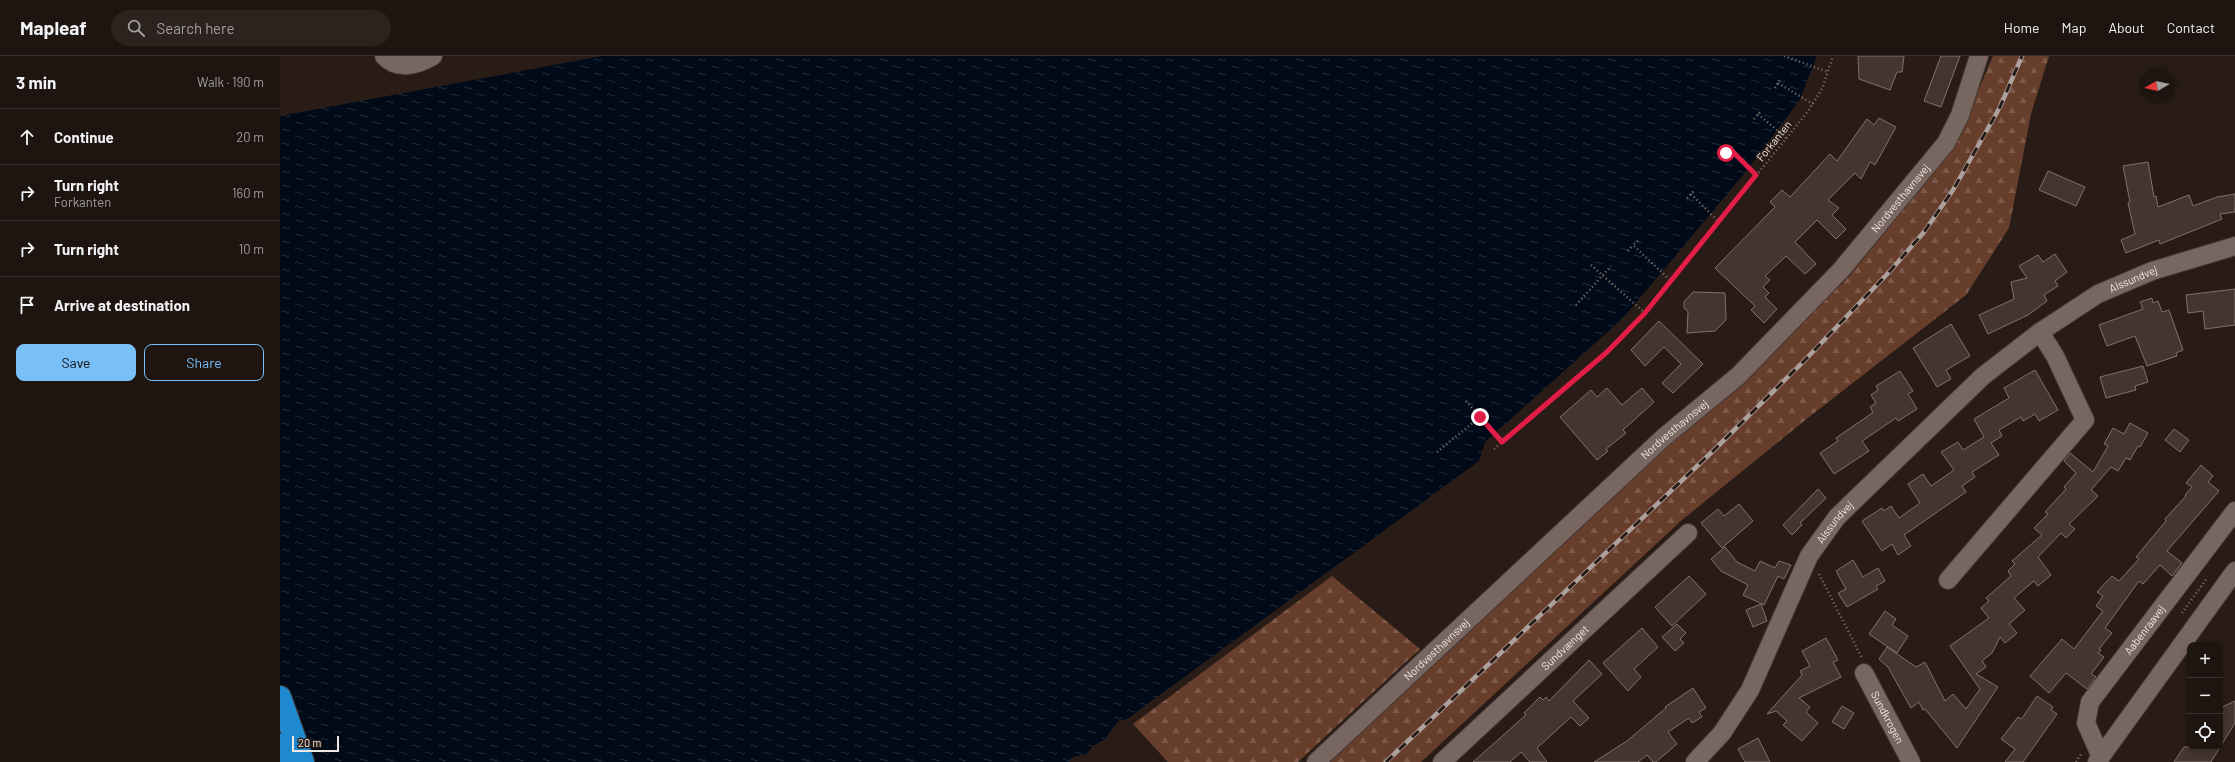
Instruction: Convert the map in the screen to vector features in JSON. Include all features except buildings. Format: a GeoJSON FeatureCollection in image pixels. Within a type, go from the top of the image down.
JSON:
{"type":"FeatureCollection","features":[{"type":"Feature","properties":{"kind":"highway"},"geometry":{"type":"LineString","coordinates":[[280,697],[303,762]]}},
{"type":"Feature","properties":{"kind":"highway"},"geometry":{"type":"LineString","coordinates":[[280,745],[286,762]]}},
{"type":"Feature","properties":{"kind":"street"},"geometry":{"type":"LineString","coordinates":[[384,56],[398,64],[411,66],[422,63],[433,56]]}},
{"type":"Feature","properties":{"kind":"street","name":"Nordvesthavnsvej"},"geometry":{"type":"LineString","coordinates":[[1316,762],[1664,438],[1738,376],[1841,270],[1946,143],[1960,116],[1979,56]]}},
{"type":"Feature","properties":{"kind":"street","name":"Alssundvej"},"geometry":{"type":"LineString","coordinates":[[1695,762],[1722,733],[1750,690],[1809,556],[1837,517],[1983,376],[2040,332],[2098,294],[2152,271],[2235,246]]}},
{"type":"Feature","properties":{"kind":"street"},"geometry":{"type":"LineString","coordinates":[[1948,580],[2085,420],[2055,356],[2040,332]]}},
{"type":"Feature","properties":{"kind":"street","name":"Aabenraavej"},"geometry":{"type":"LineString","coordinates":[[2099,759],[2086,724],[2090,702],[2235,511]]}},
{"type":"Feature","properties":{"kind":"street","name":"Sundvænget"},"geometry":{"type":"LineString","coordinates":[[1442,762],[1688,533]]}},
{"type":"Feature","properties":{"kind":"street","name":"Aabenraavej"},"geometry":{"type":"LineString","coordinates":[[2099,759],[2235,571]]}},
{"type":"Feature","properties":{"kind":"street","name":"Sundkrogen"},"geometry":{"type":"LineString","coordinates":[[1864,673],[1911,762]]}},
{"type":"Feature","properties":{"kind":"path"},"geometry":{"type":"LineString","coordinates":[[1784,56],[1828,72]]}},
{"type":"Feature","properties":{"kind":"path","name":"Forkanten"},"geometry":{"type":"LineString","coordinates":[[1494,449],[1607,352],[1645,313],[1812,104],[1822,89],[1833,56]]}},
{"type":"Feature","properties":{"kind":"path"},"geometry":{"type":"LineString","coordinates":[[1775,88],[1781,78]]}},
{"type":"Feature","properties":{"kind":"path"},"geometry":{"type":"LineString","coordinates":[[1778,83],[1812,104]]}},
{"type":"Feature","properties":{"kind":"path"},"geometry":{"type":"LineString","coordinates":[[1754,119],[1762,110]]}},
{"type":"Feature","properties":{"kind":"path"},"geometry":{"type":"LineString","coordinates":[[1758,114],[1786,138]]}},
{"type":"Feature","properties":{"kind":"path"},"geometry":{"type":"LineString","coordinates":[[1726,153],[1734,145]]}},
{"type":"Feature","properties":{"kind":"path"},"geometry":{"type":"LineString","coordinates":[[1730,149],[1756,175]]}},
{"type":"Feature","properties":{"kind":"path"},"geometry":{"type":"LineString","coordinates":[[1687,198],[1695,190]]}},
{"type":"Feature","properties":{"kind":"path"},"geometry":{"type":"LineString","coordinates":[[1691,194],[1719,222]]}},
{"type":"Feature","properties":{"kind":"path"},"geometry":{"type":"LineString","coordinates":[[1628,251],[1638,241]]}},
{"type":"Feature","properties":{"kind":"path"},"geometry":{"type":"LineString","coordinates":[[1633,245],[1671,281]]}},
{"type":"Feature","properties":{"kind":"path"},"geometry":{"type":"LineString","coordinates":[[1591,265],[1645,313]]}},
{"type":"Feature","properties":{"kind":"path"},"geometry":{"type":"LineString","coordinates":[[1576,305],[1611,266]]}},
{"type":"Feature","properties":{"kind":"path"},"geometry":{"type":"LineString","coordinates":[[1466,401],[1502,442]]}},
{"type":"Feature","properties":{"kind":"path"},"geometry":{"type":"LineString","coordinates":[[1437,452],[1480,417]]}},
{"type":"Feature","properties":{"kind":"path"},"geometry":{"type":"LineString","coordinates":[[1822,580],[1862,659],[1864,673]]}},
{"type":"Feature","properties":{"kind":"green space"},"geometry":{"type":"Polygon","coordinates":[[[1993,56],[2049,56],[2031,114],[2009,228],[1966,295],[1809,417],[1682,520],[1421,762],[1330,762],[1575,531],[1845,281],[1953,149],[1993,56]]]}},
{"type":"Feature","properties":{"kind":"green space"},"geometry":{"type":"Polygon","coordinates":[[[1332,576],[1420,649],[1298,762],[1168,762],[1133,724],[1332,576]]]}},
{"type":"Feature","properties":{"kind":"water"},"geometry":{"type":"Polygon","coordinates":[[[602,56],[1817,56],[1799,101],[1744,174],[1623,318],[1485,442],[1479,461],[1127,719],[1118,721],[1104,740],[1094,745],[1086,754],[1072,757],[1069,762],[280,762],[280,116],[602,56]]]}},
{"type":"Feature","properties":{"kind":"railway"},"geometry":{"type":"LineString","coordinates":[[1386,762],[1715,449],[1804,361],[1891,270],[1924,232],[1953,190],[2000,107],[2022,56]]}},
{"type":"Feature","properties":{"kind":"route"},"geometry":{"type":"LineString","coordinates":[[1480,417],[1502,442],[1607,352],[1645,313],[1756,175],[1730,149],[1726,153]]}}]}
